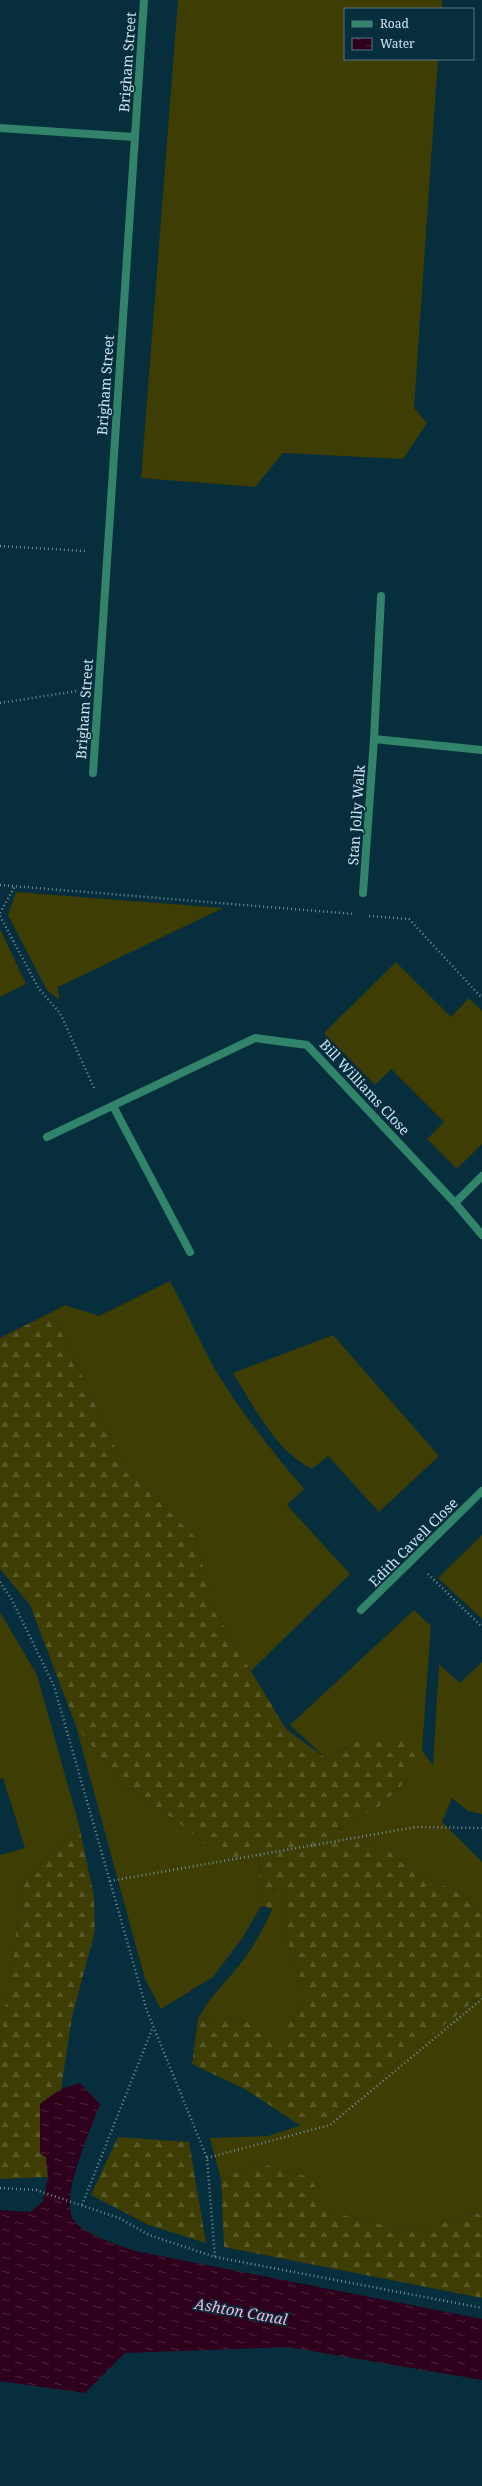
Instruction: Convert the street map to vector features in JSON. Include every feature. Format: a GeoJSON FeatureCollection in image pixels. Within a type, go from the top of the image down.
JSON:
{"type":"FeatureCollection","features":[{"type":"Feature","properties":{"kind":"street","name":"Brigham Street"},"geometry":{"type":"LineString","coordinates":[[92,773],[144,0]]}},
{"type":"Feature","properties":{"kind":"street"},"geometry":{"type":"LineString","coordinates":[[0,128],[134,137]]}},
{"type":"Feature","properties":{"kind":"street","name":"Stan Jolly Walk"},"geometry":{"type":"LineString","coordinates":[[363,893],[374,739],[381,596]]}},
{"type":"Feature","properties":{"kind":"street"},"geometry":{"type":"LineString","coordinates":[[374,739],[482,750]]}},
{"type":"Feature","properties":{"kind":"street","name":"Bill Williams Close"},"geometry":{"type":"LineString","coordinates":[[47,1137],[255,1038],[307,1044],[455,1203]]}},
{"type":"Feature","properties":{"kind":"street"},"geometry":{"type":"LineString","coordinates":[[113,1106],[190,1252]]}},
{"type":"Feature","properties":{"kind":"street"},"geometry":{"type":"LineString","coordinates":[[482,1176],[455,1203],[482,1235]]}},
{"type":"Feature","properties":{"kind":"street","name":"Edith Cavell Close"},"geometry":{"type":"LineString","coordinates":[[361,1610],[482,1491]]}},
{"type":"Feature","properties":{"kind":"path"},"geometry":{"type":"LineString","coordinates":[[0,546],[107,552]]}},
{"type":"Feature","properties":{"kind":"path"},"geometry":{"type":"LineString","coordinates":[[0,703],[98,688]]}},
{"type":"Feature","properties":{"kind":"path"},"geometry":{"type":"LineString","coordinates":[[0,885],[409,919],[482,998]]}},
{"type":"Feature","properties":{"kind":"path"},"geometry":{"type":"LineString","coordinates":[[15,886],[0,914],[39,989],[60,1013],[105,1110]]}},
{"type":"Feature","properties":{"kind":"path"},"geometry":{"type":"LineString","coordinates":[[412,1560],[482,1627]]}},
{"type":"Feature","properties":{"kind":"path"},"geometry":{"type":"LineString","coordinates":[[0,1582],[12,1600],[54,1686],[110,1881],[154,2026],[207,2158],[215,2257]]}},
{"type":"Feature","properties":{"kind":"path"},"geometry":{"type":"LineString","coordinates":[[110,1881],[416,1827],[482,1828]]}},
{"type":"Feature","properties":{"kind":"path"},"geometry":{"type":"LineString","coordinates":[[207,2158],[330,2125],[482,1999]]}},
{"type":"Feature","properties":{"kind":"path"},"geometry":{"type":"LineString","coordinates":[[82,2205],[154,2026]]}},
{"type":"Feature","properties":{"kind":"path"},"geometry":{"type":"LineString","coordinates":[[0,2188],[36,2190],[119,2218],[149,2235],[215,2257],[482,2308]]}},
{"type":"Feature","properties":{"kind":"green space"},"geometry":{"type":"Polygon","coordinates":[[[178,0],[442,0],[442,8],[344,8],[344,60],[438,60],[414,408],[427,423],[403,459],[283,453],[255,487],[141,478],[178,0]]]}},
{"type":"Feature","properties":{"kind":"green space"},"geometry":{"type":"Polygon","coordinates":[[[16,892],[223,908],[58,987],[59,1000],[47,990],[8,915],[16,892]]]}},
{"type":"Feature","properties":{"kind":"green space"},"geometry":{"type":"Polygon","coordinates":[[[0,929],[26,984],[0,997],[0,929]]]}},
{"type":"Feature","properties":{"kind":"green space"},"geometry":{"type":"Polygon","coordinates":[[[396,962],[451,1017],[469,998],[482,1011],[482,1144],[457,1169],[427,1139],[444,1122],[391,1069],[375,1085],[324,1033],[396,962]]]}},
{"type":"Feature","properties":{"kind":"green space"},"geometry":{"type":"Polygon","coordinates":[[[170,1281],[207,1355],[223,1382],[256,1429],[304,1489],[287,1505],[350,1574],[251,1671],[216,1613],[195,1537],[125,1468],[52,1312],[65,1305],[99,1316],[170,1281]]]}},
{"type":"Feature","properties":{"kind":"green space"},"geometry":{"type":"Polygon","coordinates":[[[52,1312],[125,1468],[195,1537],[216,1613],[286,1729],[327,1759],[357,1742],[377,1736],[394,1738],[422,1750],[408,1779],[378,1808],[328,1834],[387,1850],[421,1877],[455,1890],[482,1913],[482,1995],[330,2116],[301,2126],[245,2089],[192,2064],[198,2019],[237,2017],[281,2039],[305,1996],[287,1938],[282,1885],[273,1909],[261,1906],[259,1850],[225,1861],[184,1827],[121,1782],[76,1726],[30,1605],[0,1569],[0,1338],[52,1312]]]}},
{"type":"Feature","properties":{"kind":"green space"},"geometry":{"type":"Polygon","coordinates":[[[333,1335],[439,1456],[379,1512],[328,1456],[312,1469],[287,1451],[266,1427],[233,1373],[333,1335]]]}},
{"type":"Feature","properties":{"kind":"green space"},"geometry":{"type":"Polygon","coordinates":[[[482,1535],[482,1619],[438,1578],[482,1535]]]}},
{"type":"Feature","properties":{"kind":"green space"},"geometry":{"type":"Polygon","coordinates":[[[414,1610],[431,1626],[422,1750],[433,1766],[439,1664],[460,1683],[482,1662],[482,1814],[468,1811],[452,1798],[442,1822],[482,1862],[482,1913],[455,1890],[421,1877],[387,1850],[328,1834],[378,1808],[408,1779],[347,1746],[327,1759],[290,1725],[414,1610]]]}},
{"type":"Feature","properties":{"kind":"green space"},"geometry":{"type":"Polygon","coordinates":[[[0,1612],[37,1675],[79,1825],[23,1883],[0,2044],[0,1855],[25,1848],[3,1778],[0,1779],[0,1612]]]}},
{"type":"Feature","properties":{"kind":"green space"},"geometry":{"type":"Polygon","coordinates":[[[76,1726],[121,1782],[184,1827],[225,1861],[259,1850],[261,1906],[243,1937],[213,1977],[161,2009],[145,1979],[76,1726]]]}},
{"type":"Feature","properties":{"kind":"green space"},"geometry":{"type":"Polygon","coordinates":[[[79,1825],[94,1897],[95,1931],[72,2017],[61,2089],[40,2104],[40,2153],[46,2157],[48,2177],[0,2179],[0,2044],[23,1883],[79,1825]]]}},
{"type":"Feature","properties":{"kind":"green space"},"geometry":{"type":"Polygon","coordinates":[[[282,1884],[287,1938],[305,1996],[281,2040],[237,2017],[198,2019],[211,1999],[245,1958],[258,1938],[282,1884]]]}},
{"type":"Feature","properties":{"kind":"green space"},"geometry":{"type":"Polygon","coordinates":[[[482,1995],[482,2215],[475,2213],[410,2232],[332,2212],[308,2177],[260,2163],[221,2179],[210,2138],[268,2136],[330,2116],[482,1995]]]}},
{"type":"Feature","properties":{"kind":"green space"},"geometry":{"type":"Polygon","coordinates":[[[118,2137],[189,2142],[206,2243],[149,2225],[91,2195],[118,2137]]]}},
{"type":"Feature","properties":{"kind":"green space"},"geometry":{"type":"Polygon","coordinates":[[[260,2163],[309,2177],[332,2212],[410,2232],[475,2213],[482,2215],[482,2298],[224,2247],[221,2179],[260,2163]]]}},
{"type":"Feature","properties":{"kind":"water","name":"Ashton Canal"},"geometry":{"type":"Polygon","coordinates":[[[80,2083],[100,2104],[78,2162],[70,2195],[70,2208],[73,2219],[84,2229],[101,2238],[135,2251],[482,2319],[482,2380],[288,2347],[125,2353],[85,2393],[0,2381],[0,2210],[30,2212],[43,2202],[48,2177],[46,2157],[40,2153],[40,2104],[61,2089],[80,2083]]]}}]}
